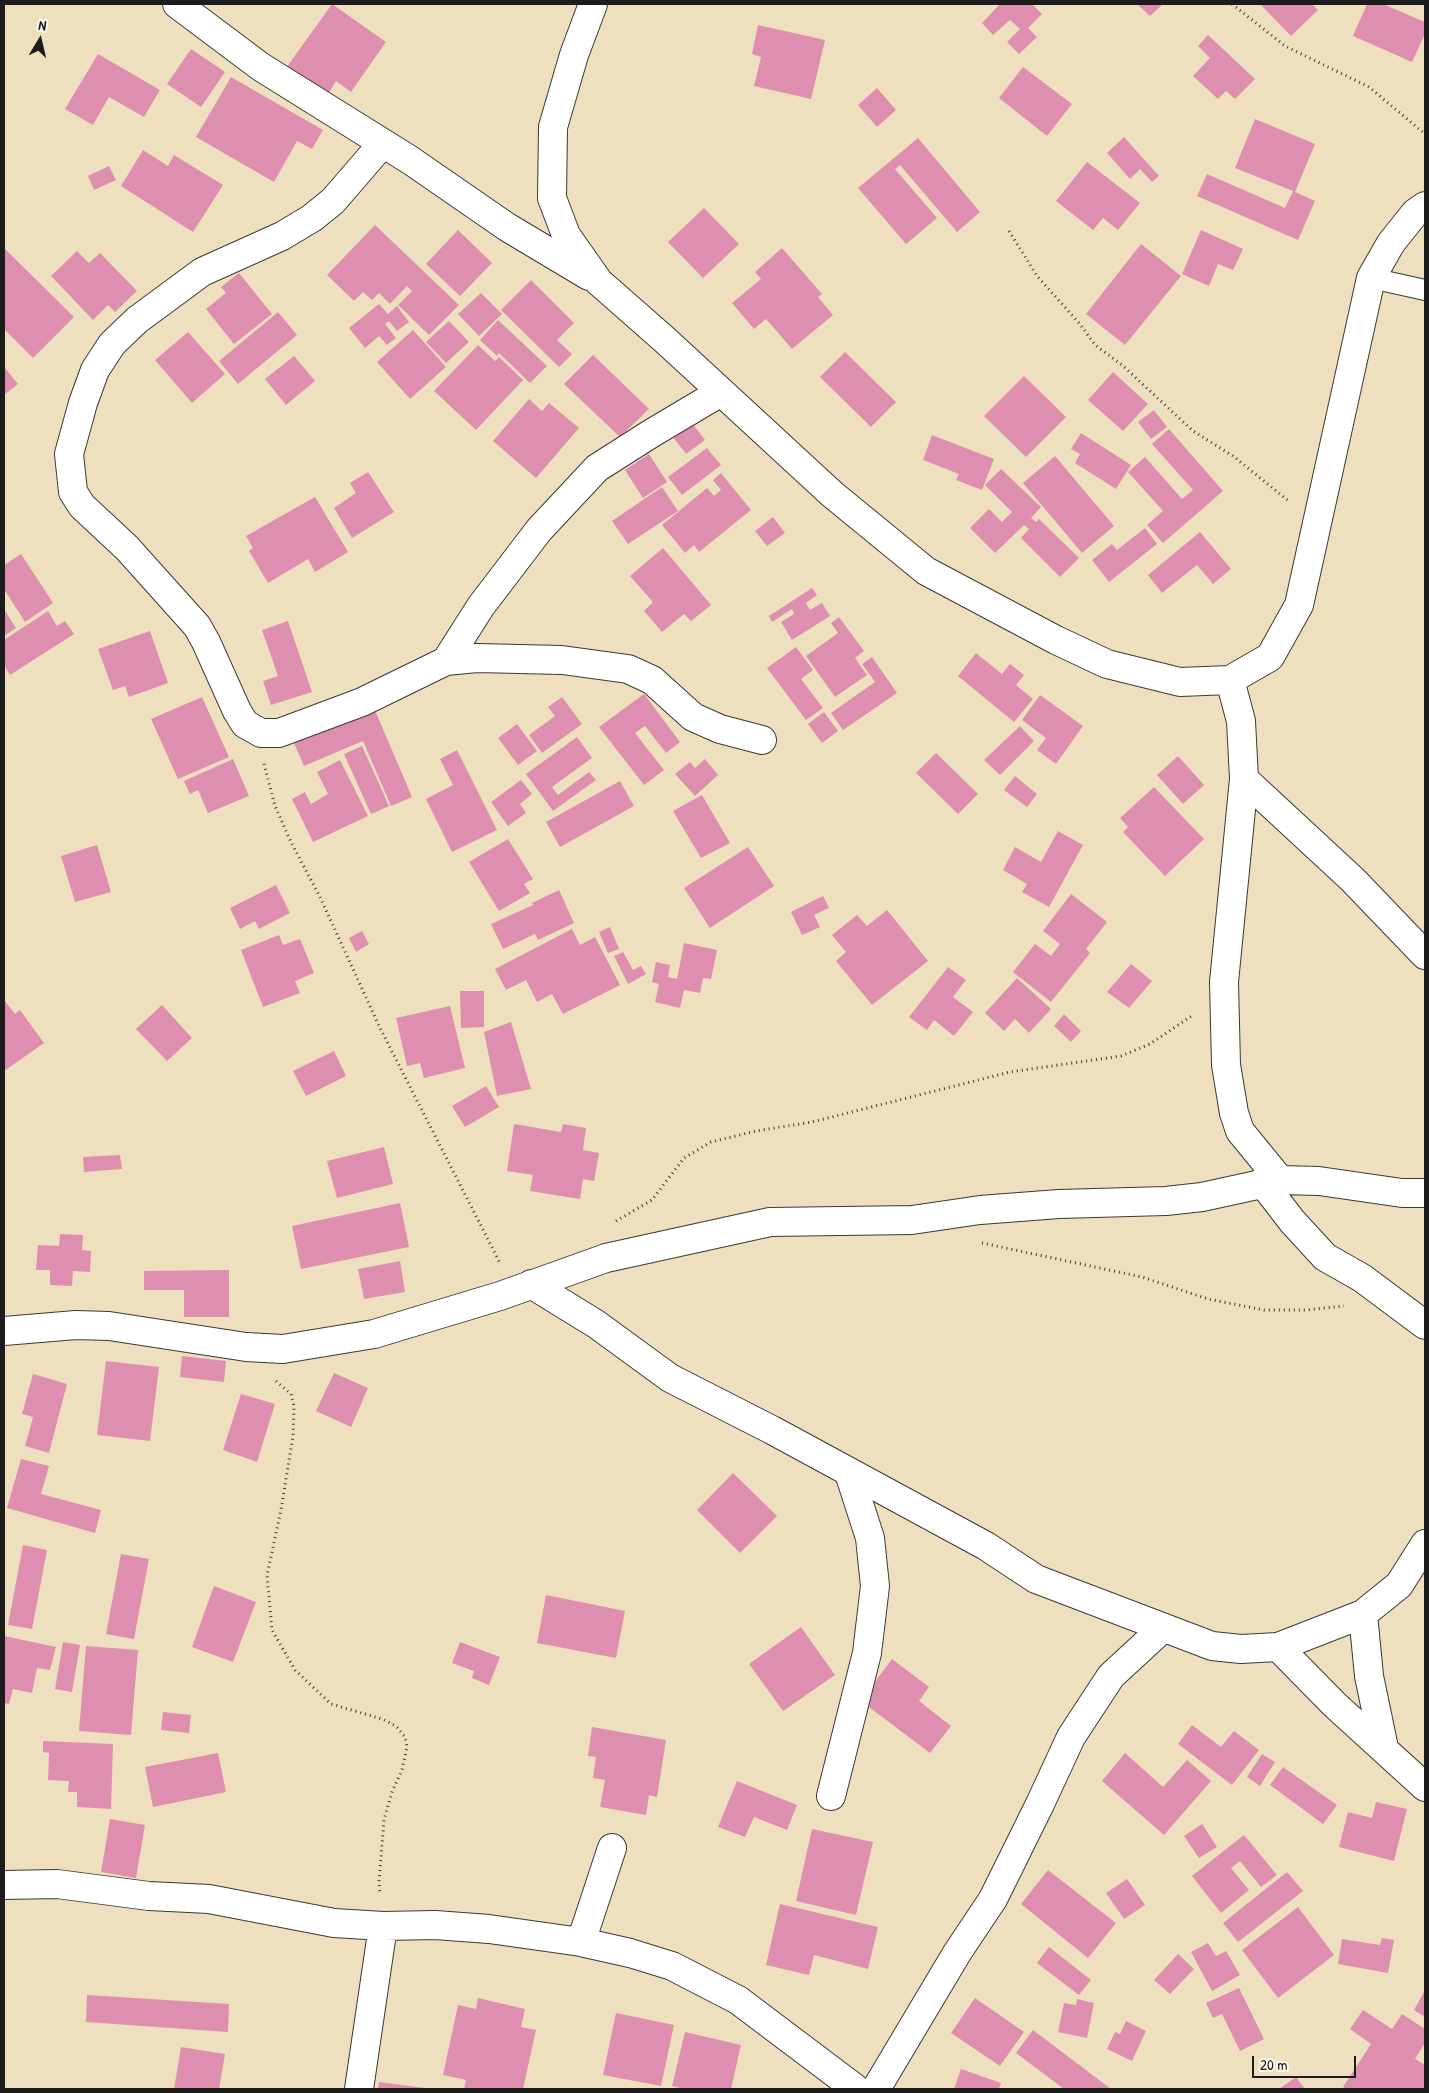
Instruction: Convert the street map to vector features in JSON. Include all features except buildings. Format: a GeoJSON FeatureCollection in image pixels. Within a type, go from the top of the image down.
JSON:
{"type":"FeatureCollection","features":[{"type":"Feature","properties":{"kind":"street"},"geometry":{"type":"LineString","coordinates":[[176,4],[261,67],[383,143],[507,227],[599,282],[832,494],[926,571],[1056,640],[1107,664],[1180,682],[1230,680],[1270,657],[1299,605],[1371,278],[1391,243],[1415,213],[1425,206]]}},
{"type":"Feature","properties":{"kind":"street"},"geometry":{"type":"LineString","coordinates":[[593,4],[574,55],[554,127],[552,198],[566,235],[599,282]]}},
{"type":"Feature","properties":{"kind":"street"},"geometry":{"type":"LineString","coordinates":[[383,143],[333,201],[312,218],[282,236],[202,272],[137,320],[112,344],[95,370],[83,403],[69,454],[74,492],[82,506],[127,548],[197,626],[237,711],[245,724],[261,733],[279,733],[362,702],[446,661],[477,658],[562,660],[628,669],[652,680],[693,717],[720,729],[762,740]]}},
{"type":"Feature","properties":{"kind":"street"},"geometry":{"type":"LineString","coordinates":[[446,661],[481,606],[538,530],[597,468],[652,432],[721,392]]}},
{"type":"Feature","properties":{"kind":"street"},"geometry":{"type":"LineString","coordinates":[[1230,680],[1241,721],[1244,779],[1224,982],[1226,1065],[1234,1113],[1240,1131],[1271,1181],[1292,1221],[1325,1257],[1362,1278],[1425,1325]]}},
{"type":"Feature","properties":{"kind":"street"},"geometry":{"type":"LineString","coordinates":[[1244,779],[1353,880],[1425,955]]}},
{"type":"Feature","properties":{"kind":"street"},"geometry":{"type":"LineString","coordinates":[[4,1331],[76,1325],[108,1326],[246,1347],[283,1349],[374,1334],[523,1288],[606,1258],[770,1222],[912,1220],[980,1210],[1059,1204],[1166,1201],[1202,1197],[1271,1181],[1319,1181],[1402,1193],[1425,1193]]}},
{"type":"Feature","properties":{"kind":"street"},"geometry":{"type":"LineString","coordinates":[[523,1288],[596,1324],[670,1378],[772,1430],[986,1546],[1036,1579],[1162,1629],[1212,1646],[1241,1649],[1278,1647],[1363,1614],[1399,1585],[1425,1544]]}},
{"type":"Feature","properties":{"kind":"street"},"geometry":{"type":"LineString","coordinates":[[831,1796],[867,1653],[875,1586],[870,1538],[850,1473]]}},
{"type":"Feature","properties":{"kind":"street"},"geometry":{"type":"LineString","coordinates":[[1363,1614],[1370,1676],[1384,1748]]}},
{"type":"Feature","properties":{"kind":"street"},"geometry":{"type":"LineString","coordinates":[[876,2089],[957,1953],[993,1899],[1071,1737],[1111,1676],[1162,1629]]}},
{"type":"Feature","properties":{"kind":"street"},"geometry":{"type":"LineString","coordinates":[[1278,1647],[1335,1705],[1425,1787]]}},
{"type":"Feature","properties":{"kind":"street"},"geometry":{"type":"LineString","coordinates":[[581,1942],[612,1848]]}},
{"type":"Feature","properties":{"kind":"street"},"geometry":{"type":"LineString","coordinates":[[4,1885],[57,1884],[149,1896],[209,1899],[334,1923],[490,1929],[581,1942],[672,1966],[738,2000],[856,2089]]}},
{"type":"Feature","properties":{"kind":"street"},"geometry":{"type":"LineString","coordinates":[[359,2089],[387,1926]]}},
{"type":"Feature","properties":{"kind":"lane"},"geometry":{"type":"LineString","coordinates":[[1371,278],[1425,290]]}},
{"type":"Feature","properties":{"kind":"path"},"geometry":{"type":"LineString","coordinates":[[1232,4],[1284,46],[1369,87],[1425,134]]}},
{"type":"Feature","properties":{"kind":"path"},"geometry":{"type":"LineString","coordinates":[[1009,231],[1037,276],[1080,324],[1095,344],[1122,365],[1193,431],[1233,456],[1278,495],[1318,520]]}},
{"type":"Feature","properties":{"kind":"path"},"geometry":{"type":"LineString","coordinates":[[261,733],[265,770],[275,806],[291,842],[320,897],[380,1028],[523,1288]]}},
{"type":"Feature","properties":{"kind":"path"},"geometry":{"type":"LineString","coordinates":[[609,1225],[652,1200],[684,1158],[711,1142],[756,1131],[812,1122],[1010,1072],[1121,1056],[1150,1044],[1190,1019],[1224,982]]}},
{"type":"Feature","properties":{"kind":"path"},"geometry":{"type":"LineString","coordinates":[[973,1240],[990,1246],[1142,1277],[1208,1299],[1264,1310],[1306,1310],[1391,1301]]}},
{"type":"Feature","properties":{"kind":"path"},"geometry":{"type":"LineString","coordinates":[[274,1379],[291,1394],[294,1406],[293,1436],[267,1575],[272,1630],[294,1670],[331,1704],[382,1719],[396,1726],[405,1737],[407,1747],[402,1770],[392,1792],[384,1820],[379,1882],[381,1903],[387,1926]]}}]}
